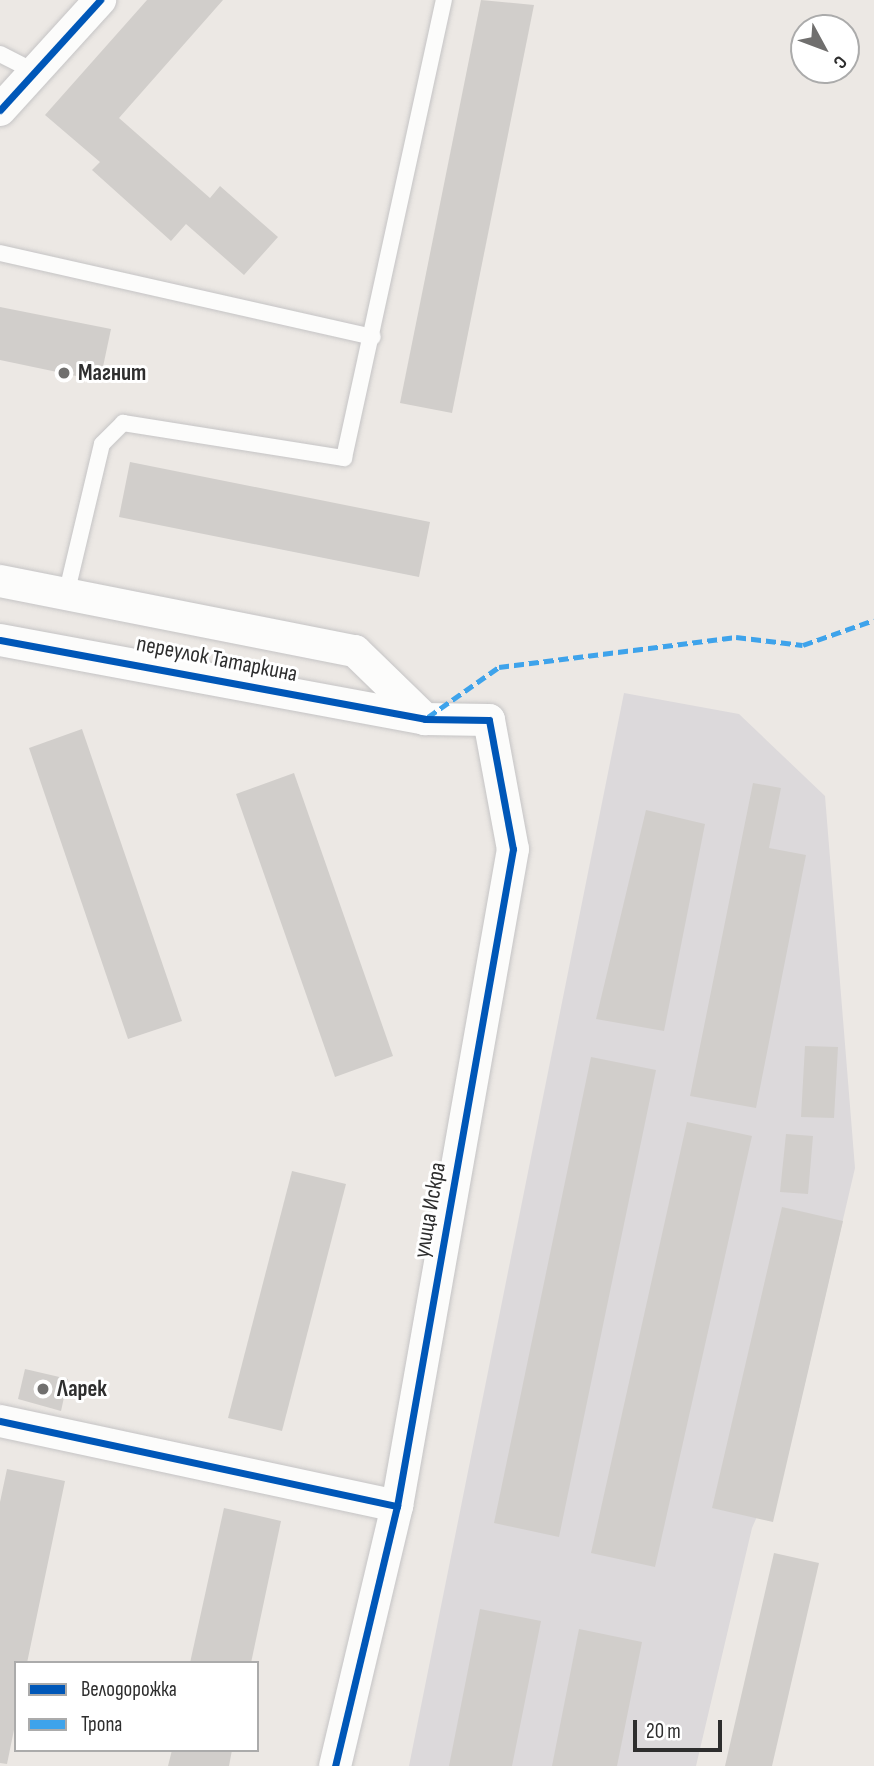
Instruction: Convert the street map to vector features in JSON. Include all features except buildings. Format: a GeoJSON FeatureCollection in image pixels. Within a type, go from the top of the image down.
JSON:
{"type":"FeatureCollection","features":[{"type":"Feature","properties":{"kind":"street"},"geometry":{"type":"LineString","coordinates":[[0,110],[100,0]]}},
{"type":"Feature","properties":{"kind":"street","name":"переулок Татаркина"},"geometry":{"type":"LineString","coordinates":[[0,581],[355,651],[425,719]]}},
{"type":"Feature","properties":{"kind":"street","name":"переулок Татаркина"},"geometry":{"type":"LineString","coordinates":[[0,640],[425,719]]}},
{"type":"Feature","properties":{"kind":"street","name":"улица Искра"},"geometry":{"type":"LineString","coordinates":[[335,1766],[397,1506],[513,849],[489,720],[425,719]]}},
{"type":"Feature","properties":{"kind":"street"},"geometry":{"type":"LineString","coordinates":[[0,1421],[397,1506]]}},
{"type":"Feature","properties":{"kind":"lane"},"geometry":{"type":"LineString","coordinates":[[66,595],[102,443],[123,423],[344,458],[373,337],[444,0]]}},
{"type":"Feature","properties":{"kind":"lane"},"geometry":{"type":"LineString","coordinates":[[0,54],[35,72]]}},
{"type":"Feature","properties":{"kind":"lane"},"geometry":{"type":"LineString","coordinates":[[0,253],[373,337]]}},
{"type":"Feature","properties":{"kind":"shaded area"},"geometry":{"type":"Polygon","coordinates":[[[624,693],[739,714],[825,796],[855,1168],[793,1434],[752,1528],[696,1766],[409,1766],[624,693]]]}},
{"type":"Feature","properties":{"kind":"marked path"},"geometry":{"type":"LineString","coordinates":[[428,717],[499,667],[736,637],[803,645],[874,620]]}},
{"type":"Feature","properties":{"kind":"cycle path"},"geometry":{"type":"LineString","coordinates":[[0,110],[100,0]]}},
{"type":"Feature","properties":{"kind":"cycle path"},"geometry":{"type":"LineString","coordinates":[[0,640],[425,719],[489,720],[513,849],[397,1506],[335,1766]]}},
{"type":"Feature","properties":{"kind":"cycle path"},"geometry":{"type":"LineString","coordinates":[[0,1421],[397,1506]]}},
{"type":"Feature","properties":{"kind":"place","name":"Магнит"},"geometry":{"type":"Point","coordinates":[64,373]}},
{"type":"Feature","properties":{"kind":"place","name":"Ларек"},"geometry":{"type":"Point","coordinates":[43,1389]}}]}
